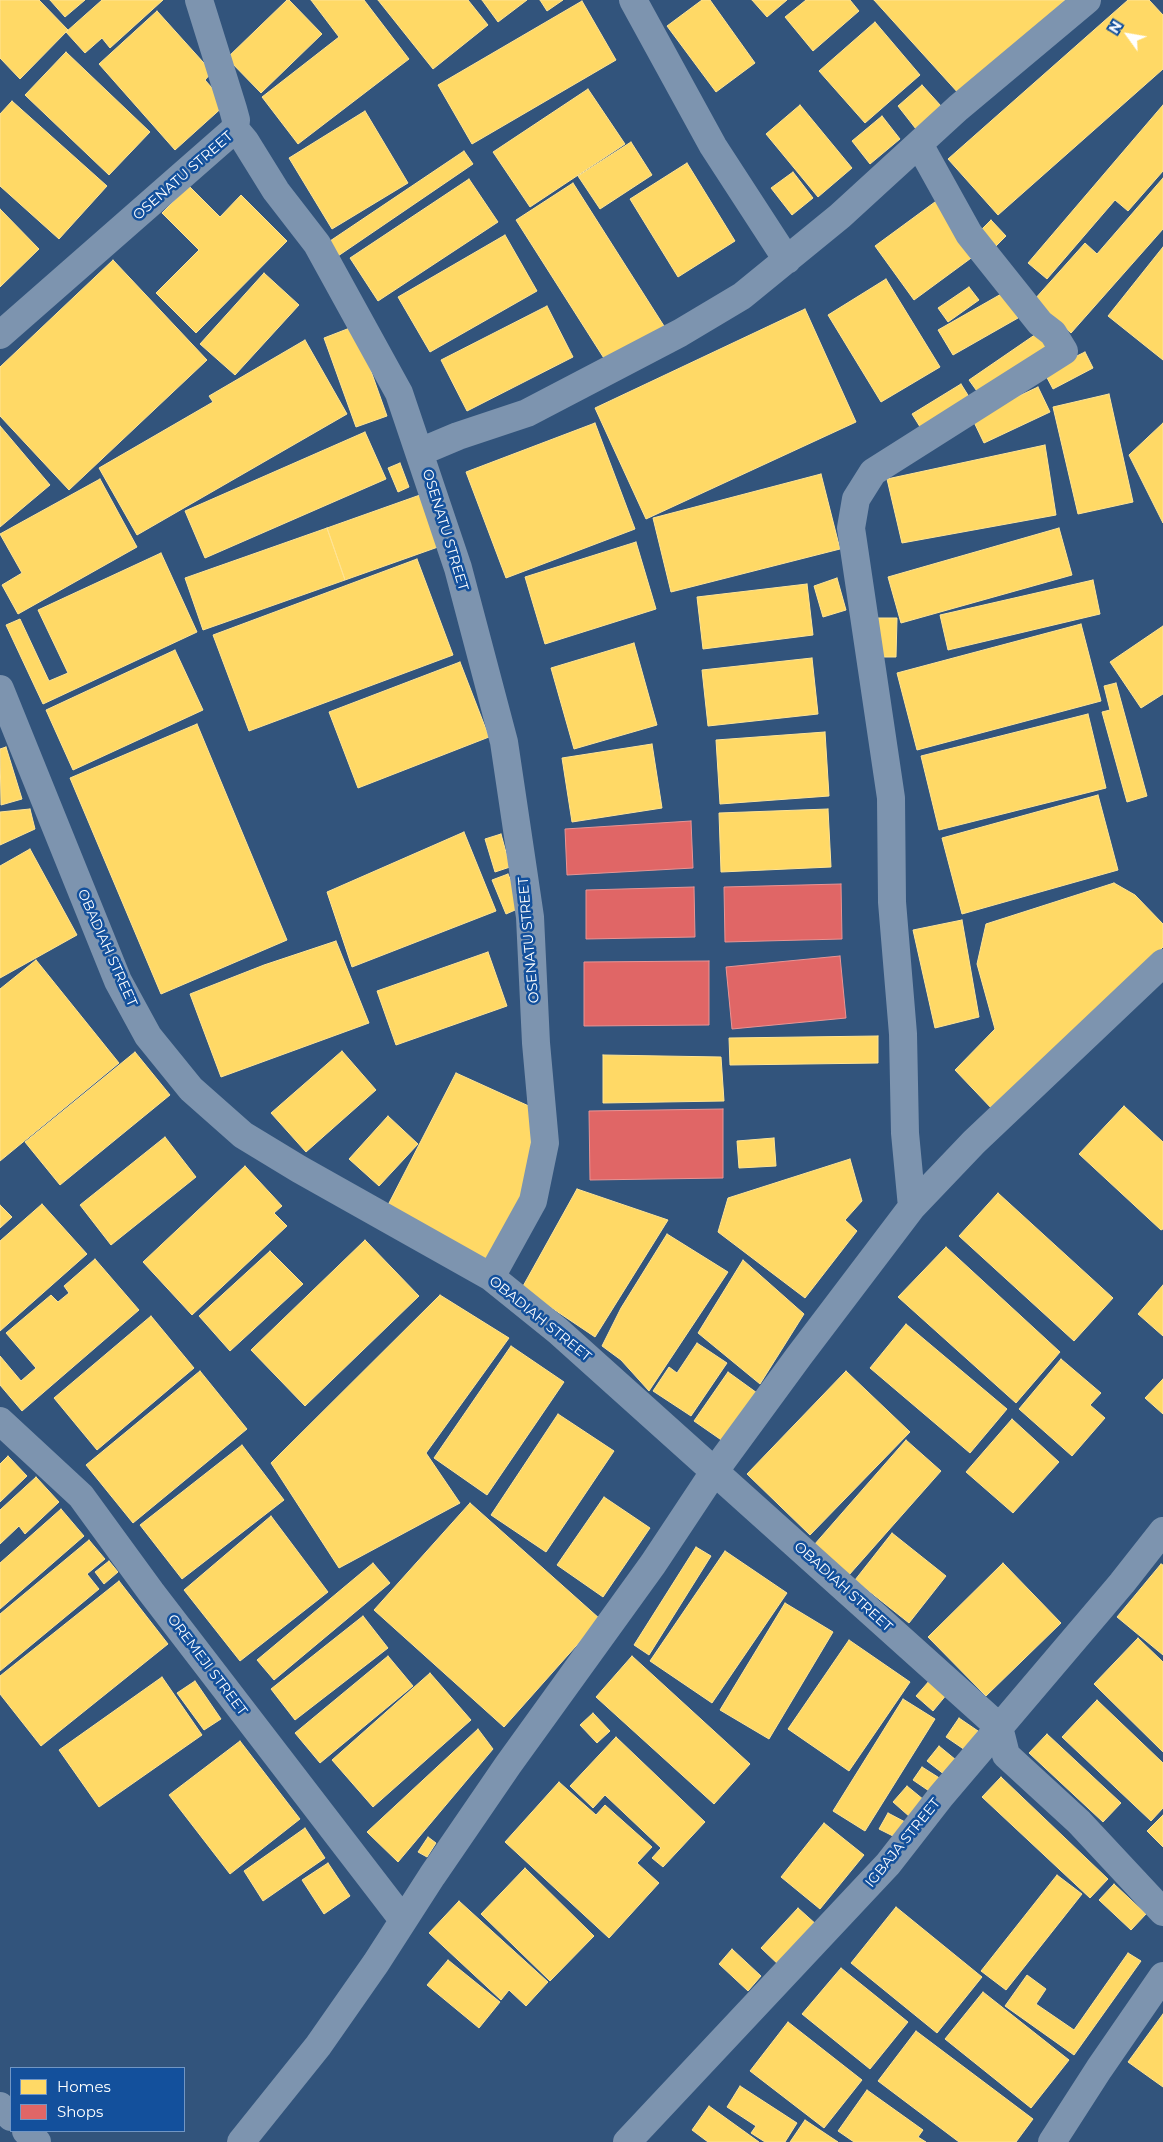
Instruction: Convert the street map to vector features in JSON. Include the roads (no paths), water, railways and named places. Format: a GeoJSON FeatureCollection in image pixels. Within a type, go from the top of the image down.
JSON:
{"type":"FeatureCollection","features":[{"type":"Feature","properties":{"kind":"street"},"geometry":{"type":"LineString","coordinates":[[199,0],[233,109],[236,120],[235,129]]}},
{"type":"Feature","properties":{"kind":"street"},"geometry":{"type":"LineString","coordinates":[[633,0],[713,146],[787,260]]}},
{"type":"Feature","properties":{"kind":"street"},"geometry":{"type":"LineString","coordinates":[[420,452],[458,436],[527,413],[680,333],[742,296],[840,216],[919,144],[1087,0]]}},
{"type":"Feature","properties":{"kind":"street","name":"OSENATU STREET"},"geometry":{"type":"LineString","coordinates":[[0,335],[235,129],[245,141],[276,192],[317,244],[399,393],[458,568],[504,742],[530,917],[536,1043],[545,1143],[533,1201],[491,1277]]}},
{"type":"Feature","properties":{"kind":"street"},"geometry":{"type":"LineString","coordinates":[[912,1207],[905,1133],[902,1034],[892,902],[891,798],[851,528],[856,499],[873,472],[1064,351],[1052,333],[1040,323],[969,234],[919,144]]}},
{"type":"Feature","properties":{"kind":"street","name":"OBADIAH STREET"},"geometry":{"type":"LineString","coordinates":[[0,689],[118,981],[148,1036],[191,1089],[243,1135],[299,1169],[491,1277],[558,1331],[999,1728]]}},
{"type":"Feature","properties":{"kind":"street"},"geometry":{"type":"LineString","coordinates":[[241,2142],[318,2046],[376,1963],[508,1765],[652,1564],[714,1472],[912,1207],[974,1142],[1163,963]]}},
{"type":"Feature","properties":{"kind":"street","name":"OREMEJI STREET"},"geometry":{"type":"LineString","coordinates":[[0,1422],[81,1496],[217,1678],[403,1920]]}},
{"type":"Feature","properties":{"kind":"street","name":"IGBAJA STREET"},"geometry":{"type":"LineString","coordinates":[[627,2142],[888,1864],[941,1796],[1163,1531]]}},
{"type":"Feature","properties":{"kind":"street"},"geometry":{"type":"LineString","coordinates":[[999,1728],[1006,1755],[1079,1822],[1163,1912]]}},
{"type":"Feature","properties":{"kind":"street"},"geometry":{"type":"LineString","coordinates":[[1052,2142],[1099,2069],[1163,1976]]}},
{"type":"Feature","properties":{"kind":"street"},"geometry":{"type":"LineString","coordinates":[[0,2106],[10,2116]]}},
{"type":"Feature","properties":{"kind":"street"},"geometry":{"type":"LineString","coordinates":[[27,2132],[37,2142]]}}]}
